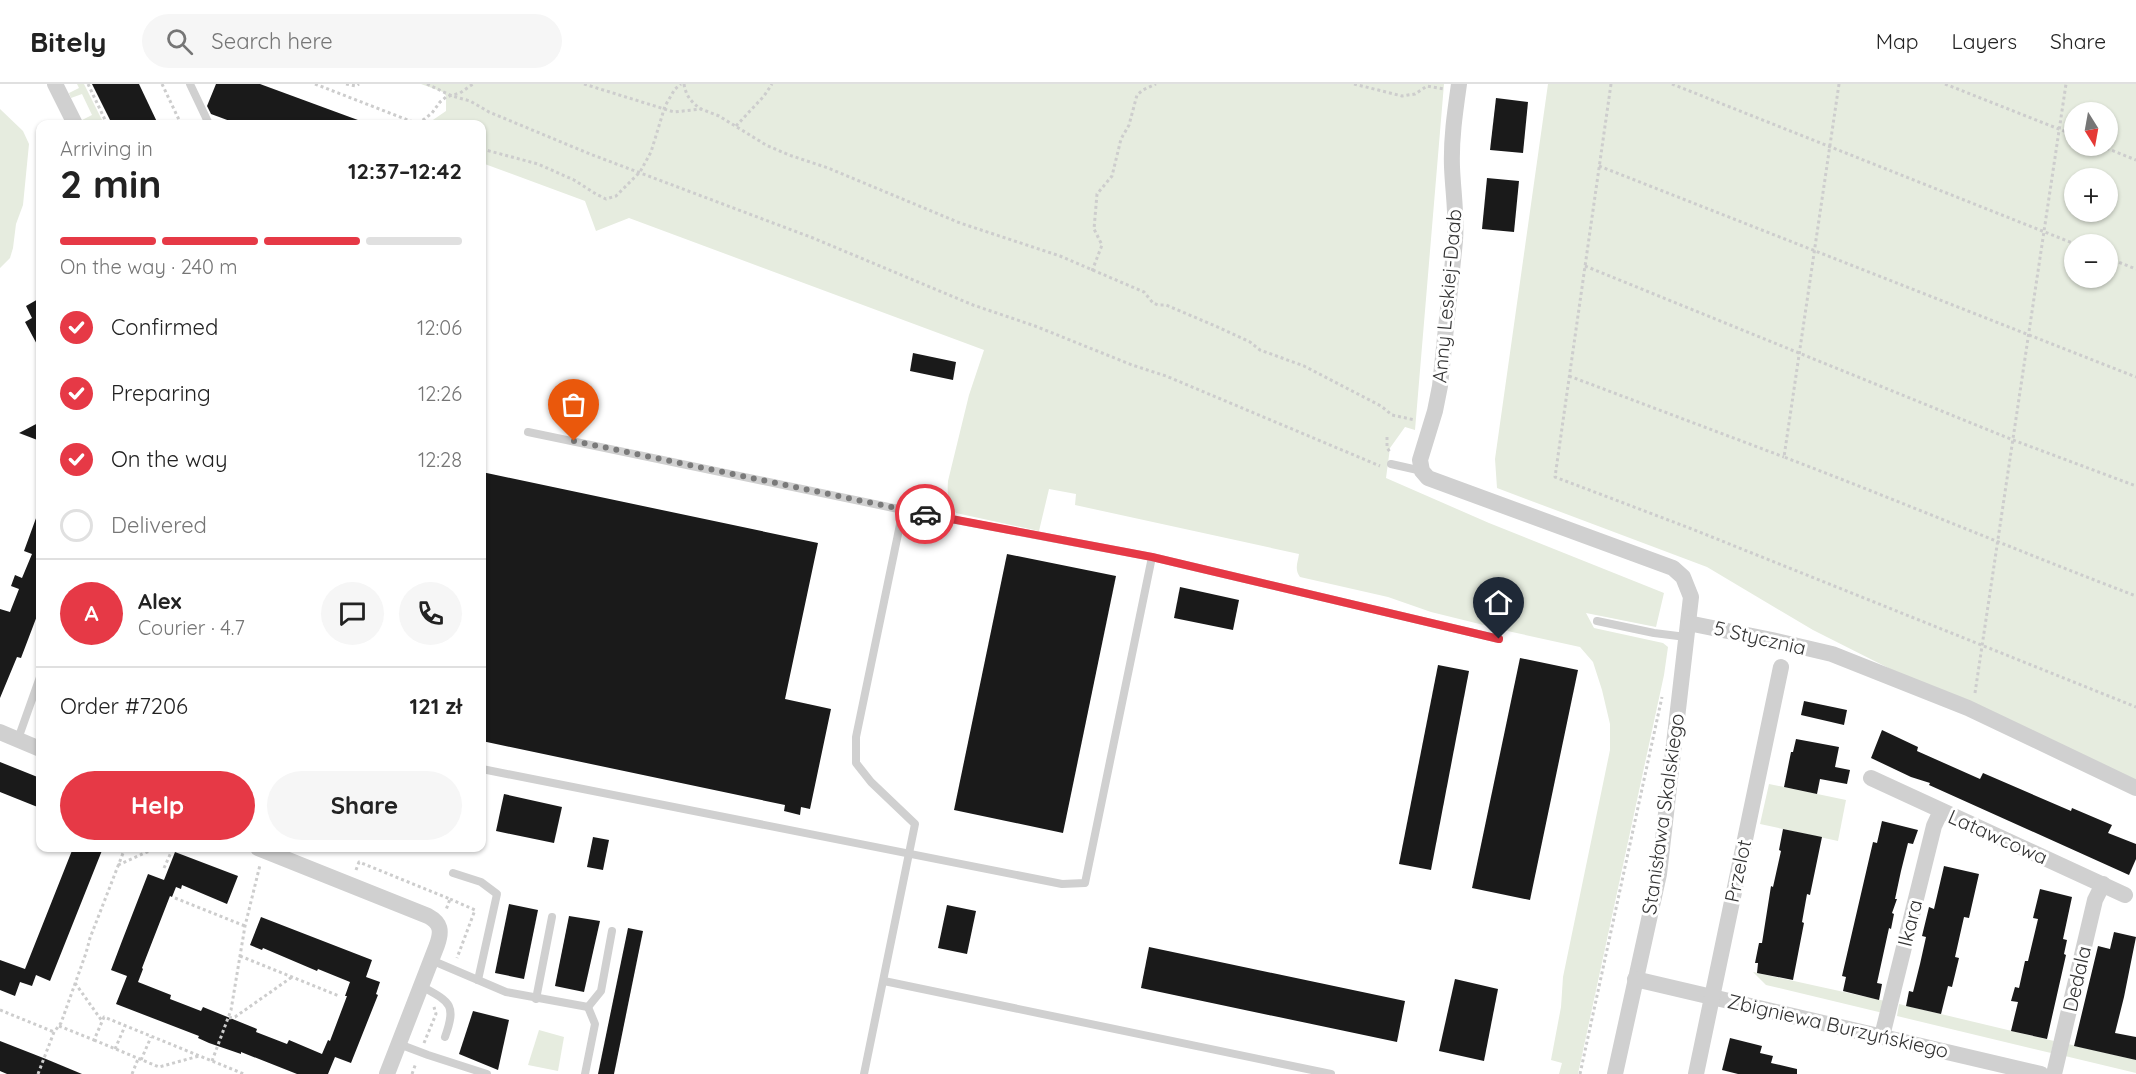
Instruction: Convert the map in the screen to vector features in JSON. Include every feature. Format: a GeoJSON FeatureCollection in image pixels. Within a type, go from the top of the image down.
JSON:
{"type":"FeatureCollection","features":[{"type":"Feature","properties":{"kind":"street"},"geometry":{"type":"LineString","coordinates":[[55,84],[73,120]]}},
{"type":"Feature","properties":{"kind":"street","name":"Anny Leskiej-Daab"},"geometry":{"type":"LineString","coordinates":[[1422,471],[1420,460],[1440,386],[1455,241],[1452,137],[1459,87]]}},
{"type":"Feature","properties":{"kind":"street","name":"5 Stycznia"},"geometry":{"type":"LineString","coordinates":[[1422,471],[1428,478],[1674,568],[1689,587],[1691,597],[1687,630],[1772,640],[1832,654],[1970,709],[2136,788]]}},
{"type":"Feature","properties":{"kind":"street","name":"Stanisława Skalskiego"},"geometry":{"type":"LineString","coordinates":[[1615,1074],[1659,874],[1687,630]]}},
{"type":"Feature","properties":{"kind":"street","name":"Przelot"},"geometry":{"type":"LineString","coordinates":[[1696,1074],[1781,667]]}},
{"type":"Feature","properties":{"kind":"street"},"geometry":{"type":"LineString","coordinates":[[0,732],[36,747]]}},
{"type":"Feature","properties":{"kind":"street","name":"Latawcowa"},"geometry":{"type":"LineString","coordinates":[[1871,778],[2125,895]]}},
{"type":"Feature","properties":{"kind":"street","name":"Ikara"},"geometry":{"type":"LineString","coordinates":[[1882,1036],[1934,826],[1941,811]]}},
{"type":"Feature","properties":{"kind":"street"},"geometry":{"type":"LineString","coordinates":[[268,852],[428,916],[438,924],[441,933],[387,1074]]}},
{"type":"Feature","properties":{"kind":"street","name":"Dedala"},"geometry":{"type":"LineString","coordinates":[[2054,1074],[2095,900],[2103,884]]}},
{"type":"Feature","properties":{"kind":"street","name":"Zbigniewa Burzyńskiego"},"geometry":{"type":"LineString","coordinates":[[1635,979],[2041,1074]]}},
{"type":"Feature","properties":{"kind":"lane"},"geometry":{"type":"LineString","coordinates":[[190,84],[207,120]]}},
{"type":"Feature","properties":{"kind":"lane"},"geometry":{"type":"LineString","coordinates":[[528,432],[903,510],[1152,557],[1499,639]]}},
{"type":"Feature","properties":{"kind":"lane"},"geometry":{"type":"LineString","coordinates":[[1389,469],[1422,471]]}},
{"type":"Feature","properties":{"kind":"lane"},"geometry":{"type":"LineString","coordinates":[[864,1074],[915,824],[871,782],[856,763],[856,737],[903,510]]}},
{"type":"Feature","properties":{"kind":"lane"},"geometry":{"type":"LineString","coordinates":[[486,770],[1062,884],[1085,883],[1152,557]]}},
{"type":"Feature","properties":{"kind":"lane"},"geometry":{"type":"LineString","coordinates":[[1597,621],[1654,633],[1687,630]]}},
{"type":"Feature","properties":{"kind":"lane"},"geometry":{"type":"LineString","coordinates":[[18,739],[36,688]]}},
{"type":"Feature","properties":{"kind":"lane"},"geometry":{"type":"LineString","coordinates":[[453,873],[482,882],[497,894],[478,980]]}},
{"type":"Feature","properties":{"kind":"lane"},"geometry":{"type":"LineString","coordinates":[[536,999],[552,917]]}},
{"type":"Feature","properties":{"kind":"lane"},"geometry":{"type":"LineString","coordinates":[[588,1007],[601,991],[612,931]]}},
{"type":"Feature","properties":{"kind":"lane"},"geometry":{"type":"LineString","coordinates":[[431,960],[506,992],[588,1007]]}},
{"type":"Feature","properties":{"kind":"lane"},"geometry":{"type":"LineString","coordinates":[[884,981],[1331,1074]]}},
{"type":"Feature","properties":{"kind":"lane"},"geometry":{"type":"LineString","coordinates":[[422,986],[442,997],[449,1005],[452,1019],[446,1037]]}},
{"type":"Feature","properties":{"kind":"lane"},"geometry":{"type":"LineString","coordinates":[[585,1074],[595,1024],[588,1007]]}},
{"type":"Feature","properties":{"kind":"lane"},"geometry":{"type":"LineString","coordinates":[[399,1044],[487,1074]]}},
{"type":"Feature","properties":{"kind":"path"},"geometry":{"type":"LineString","coordinates":[[88,84],[105,120]]}},
{"type":"Feature","properties":{"kind":"path"},"geometry":{"type":"LineString","coordinates":[[162,84],[179,120]]}},
{"type":"Feature","properties":{"kind":"path"},"geometry":{"type":"LineString","coordinates":[[315,84],[408,120]]}},
{"type":"Feature","properties":{"kind":"path"},"geometry":{"type":"LineString","coordinates":[[346,84],[356,86],[359,84]]}},
{"type":"Feature","properties":{"kind":"path"},"geometry":{"type":"LineString","coordinates":[[428,84],[590,154],[813,238],[973,305],[1166,376],[1389,469]]}},
{"type":"Feature","properties":{"kind":"path"},"geometry":{"type":"LineString","coordinates":[[423,120],[440,102],[473,84]]}},
{"type":"Feature","properties":{"kind":"path"},"geometry":{"type":"LineString","coordinates":[[584,84],[664,110],[674,112],[701,109]]}},
{"type":"Feature","properties":{"kind":"path"},"geometry":{"type":"LineString","coordinates":[[486,150],[538,164],[574,180],[606,199],[616,196],[640,172],[651,152],[664,110],[675,89],[683,84],[693,104],[719,116],[766,146],[828,168],[960,223],[1060,256],[1144,292],[1153,303],[1166,305],[1220,328],[1250,342],[1260,350],[1304,366],[1381,406],[1392,415],[1416,421],[1422,426],[1422,434],[1426,442]]}},
{"type":"Feature","properties":{"kind":"path"},"geometry":{"type":"LineString","coordinates":[[736,126],[772,84]]}},
{"type":"Feature","properties":{"kind":"path"},"geometry":{"type":"LineString","coordinates":[[1092,271],[1102,245],[1094,229],[1097,194],[1112,176],[1121,139],[1129,125],[1137,95],[1156,84]]}},
{"type":"Feature","properties":{"kind":"path"},"geometry":{"type":"LineString","coordinates":[[1354,84],[1402,96],[1415,94],[1427,86],[1459,87]]}},
{"type":"Feature","properties":{"kind":"path"},"geometry":{"type":"LineString","coordinates":[[1611,84],[1555,477],[1692,529],[2136,707]]}},
{"type":"Feature","properties":{"kind":"path"},"geometry":{"type":"LineString","coordinates":[[1672,84],[2064,240]]}},
{"type":"Feature","properties":{"kind":"path"},"geometry":{"type":"LineString","coordinates":[[1784,457],[1839,84]]}},
{"type":"Feature","properties":{"kind":"path"},"geometry":{"type":"LineString","coordinates":[[1946,84],[2064,131]]}},
{"type":"Feature","properties":{"kind":"path"},"geometry":{"type":"LineString","coordinates":[[1970,709],[1976,687],[2066,84]]}},
{"type":"Feature","properties":{"kind":"path"},"geometry":{"type":"LineString","coordinates":[[2118,153],[2136,160]]}},
{"type":"Feature","properties":{"kind":"path"},"geometry":{"type":"LineString","coordinates":[[1599,166],[2136,377]]}},
{"type":"Feature","properties":{"kind":"path"},"geometry":{"type":"LineString","coordinates":[[2118,262],[2136,269]]}},
{"type":"Feature","properties":{"kind":"path"},"geometry":{"type":"LineString","coordinates":[[1585,266],[2013,440],[2136,486]]}},
{"type":"Feature","properties":{"kind":"path"},"geometry":{"type":"LineString","coordinates":[[1569,375],[1877,493],[1997,543],[2136,596]]}},
{"type":"Feature","properties":{"kind":"path"},"geometry":{"type":"LineString","coordinates":[[1580,1074],[1662,694]]}},
{"type":"Feature","properties":{"kind":"path"},"geometry":{"type":"LineString","coordinates":[[38,1074],[54,1032],[59,1026],[123,852]]}},
{"type":"Feature","properties":{"kind":"path"},"geometry":{"type":"LineString","coordinates":[[118,865],[147,852]]}},
{"type":"Feature","properties":{"kind":"path"},"geometry":{"type":"LineString","coordinates":[[164,868],[171,852]]}},
{"type":"Feature","properties":{"kind":"path"},"geometry":{"type":"LineString","coordinates":[[355,873],[359,862],[473,908],[475,912],[455,963]]}},
{"type":"Feature","properties":{"kind":"path"},"geometry":{"type":"LineString","coordinates":[[212,1061],[229,1018],[245,926],[258,873]]}},
{"type":"Feature","properties":{"kind":"path"},"geometry":{"type":"LineString","coordinates":[[175,898],[245,926]]}},
{"type":"Feature","properties":{"kind":"path"},"geometry":{"type":"LineString","coordinates":[[438,924],[450,899]]}},
{"type":"Feature","properties":{"kind":"path"},"geometry":{"type":"LineString","coordinates":[[240,956],[339,996]]}},
{"type":"Feature","properties":{"kind":"path"},"geometry":{"type":"LineString","coordinates":[[229,1018],[235,1017],[292,977]]}},
{"type":"Feature","properties":{"kind":"path"},"geometry":{"type":"LineString","coordinates":[[75,983],[102,1021]]}},
{"type":"Feature","properties":{"kind":"path"},"geometry":{"type":"LineString","coordinates":[[423,1047],[436,1014],[433,1002]]}},
{"type":"Feature","properties":{"kind":"path"},"geometry":{"type":"LineString","coordinates":[[0,1010],[54,1032]]}},
{"type":"Feature","properties":{"kind":"path"},"geometry":{"type":"LineString","coordinates":[[94,1040],[104,1017],[244,1074]]}},
{"type":"Feature","properties":{"kind":"path"},"geometry":{"type":"LineString","coordinates":[[59,1026],[159,1067],[199,1056]]}},
{"type":"Feature","properties":{"kind":"path"},"geometry":{"type":"LineString","coordinates":[[115,1049],[125,1026]]}},
{"type":"Feature","properties":{"kind":"path"},"geometry":{"type":"LineString","coordinates":[[132,1074],[151,1037]]}},
{"type":"Feature","properties":{"kind":"path"},"geometry":{"type":"LineString","coordinates":[[412,1074],[418,1059]]}},
{"type":"Feature","properties":{"kind":"shaded area"},"geometry":{"type":"Polygon","coordinates":[[[77,84],[84,84],[102,120],[82,120],[92,115],[82,94],[71,98],[69,93],[79,88],[77,84]]]}},
{"type":"Feature","properties":{"kind":"shaded area"},"geometry":{"type":"Polygon","coordinates":[[[421,84],[1444,84],[1415,430],[1405,427],[1390,448],[1386,478],[1489,523],[1664,593],[1656,627],[1586,613],[1594,628],[1663,643],[1668,647],[1664,675],[1578,1074],[1559,1074],[1562,1063],[1551,1060],[1561,1007],[1563,977],[1610,750],[1610,724],[1602,690],[1593,662],[1580,647],[1431,612],[1388,597],[1300,577],[1297,568],[1299,554],[1075,505],[1076,494],[1049,489],[1039,531],[956,513],[949,498],[948,481],[969,395],[984,350],[629,218],[596,231],[585,201],[486,164],[486,120],[433,120],[446,111],[446,96],[443,92],[421,84]]]}},
{"type":"Feature","properties":{"kind":"shaded area"},"geometry":{"type":"Polygon","coordinates":[[[1548,84],[2136,84],[2136,783],[1926,687],[1813,630],[1707,567],[1497,488],[1495,459],[1548,84]]]}},
{"type":"Feature","properties":{"kind":"shaded area"},"geometry":{"type":"Polygon","coordinates":[[[0,109],[23,131],[29,144],[23,205],[16,224],[13,248],[10,258],[0,268],[0,109]]]}},
{"type":"Feature","properties":{"kind":"shaded area"},"geometry":{"type":"Polygon","coordinates":[[[1769,784],[1846,800],[1838,841],[1760,824],[1769,784]]]}},
{"type":"Feature","properties":{"kind":"shaded area"},"geometry":{"type":"Polygon","coordinates":[[[1753,972],[1885,1001],[1883,1013],[1766,985],[1753,972]]]}},
{"type":"Feature","properties":{"kind":"shaded area"},"geometry":{"type":"Polygon","coordinates":[[[1899,1004],[2054,1041],[2051,1053],[1897,1016],[1899,1004]]]}},
{"type":"Feature","properties":{"kind":"shaded area"},"geometry":{"type":"Polygon","coordinates":[[[539,1030],[564,1037],[558,1071],[528,1065],[539,1030]]]}},
{"type":"Feature","properties":{"kind":"shaded area"},"geometry":{"type":"Polygon","coordinates":[[[2068,1044],[2136,1060],[2136,1073],[2065,1056],[2068,1044]]]}},
{"type":"Feature","properties":{"kind":"building"},"geometry":{"type":"Polygon","coordinates":[[[92,84],[139,84],[156,120],[110,120],[92,84]]]}},
{"type":"Feature","properties":{"kind":"building"},"geometry":{"type":"Polygon","coordinates":[[[216,84],[260,84],[358,120],[227,120],[211,114],[207,106],[216,84]]]}},
{"type":"Feature","properties":{"kind":"building"},"geometry":{"type":"Polygon","coordinates":[[[1496,98],[1528,102],[1523,153],[1490,150],[1496,98]]]}},
{"type":"Feature","properties":{"kind":"building"},"geometry":{"type":"Polygon","coordinates":[[[1487,178],[1519,181],[1514,232],[1482,229],[1487,178]]]}},
{"type":"Feature","properties":{"kind":"building"},"geometry":{"type":"Polygon","coordinates":[[[36,300],[36,343],[25,322],[32,318],[26,306],[36,300]]]}},
{"type":"Feature","properties":{"kind":"building"},"geometry":{"type":"Polygon","coordinates":[[[913,353],[956,362],[953,380],[910,371],[913,353]]]}},
{"type":"Feature","properties":{"kind":"building"},"geometry":{"type":"Polygon","coordinates":[[[36,424],[36,439],[19,433],[36,424]]]}},
{"type":"Feature","properties":{"kind":"building"},"geometry":{"type":"Polygon","coordinates":[[[486,473],[818,543],[785,699],[831,709],[810,809],[801,807],[800,815],[784,811],[785,805],[486,742],[486,473]]]}},
{"type":"Feature","properties":{"kind":"building"},"geometry":{"type":"Polygon","coordinates":[[[36,518],[36,619],[21,658],[17,657],[0,698],[0,609],[10,612],[19,589],[11,586],[15,575],[22,578],[32,554],[24,551],[36,518]]]}},
{"type":"Feature","properties":{"kind":"building"},"geometry":{"type":"Polygon","coordinates":[[[1007,554],[1116,576],[1063,833],[954,810],[1007,554]]]}},
{"type":"Feature","properties":{"kind":"building"},"geometry":{"type":"Polygon","coordinates":[[[1180,587],[1239,600],[1233,630],[1174,618],[1180,587]]]}},
{"type":"Feature","properties":{"kind":"building"},"geometry":{"type":"Polygon","coordinates":[[[1520,658],[1578,670],[1530,900],[1472,888],[1520,658]]]}},
{"type":"Feature","properties":{"kind":"building"},"geometry":{"type":"Polygon","coordinates":[[[1438,665],[1469,671],[1431,870],[1399,864],[1438,665]]]}},
{"type":"Feature","properties":{"kind":"building"},"geometry":{"type":"Polygon","coordinates":[[[1804,701],[1847,710],[1844,725],[1801,715],[1804,701]]]}},
{"type":"Feature","properties":{"kind":"building"},"geometry":{"type":"Polygon","coordinates":[[[1882,730],[1918,747],[1917,751],[1980,779],[1983,773],[2071,811],[2072,808],[2112,825],[2108,833],[2136,844],[2136,859],[2129,875],[1871,758],[1882,730]]]}},
{"type":"Feature","properties":{"kind":"building"},"geometry":{"type":"Polygon","coordinates":[[[1796,739],[1839,747],[1835,767],[1850,770],[1847,784],[1820,779],[1817,794],[1784,787],[1796,739]]]}},
{"type":"Feature","properties":{"kind":"building"},"geometry":{"type":"Polygon","coordinates":[[[0,762],[36,776],[36,806],[0,792],[0,762]]]}},
{"type":"Feature","properties":{"kind":"building"},"geometry":{"type":"Polygon","coordinates":[[[504,794],[562,807],[554,843],[496,831],[504,794]]]}},
{"type":"Feature","properties":{"kind":"building"},"geometry":{"type":"Polygon","coordinates":[[[1882,821],[1918,830],[1913,844],[1908,843],[1901,871],[1891,929],[1889,928],[1877,983],[1882,984],[1879,1000],[1843,991],[1846,977],[1842,976],[1873,842],[1877,843],[1882,821]]]}},
{"type":"Feature","properties":{"kind":"building"},"geometry":{"type":"Polygon","coordinates":[[[1783,829],[1822,837],[1810,895],[1807,894],[1793,980],[1757,973],[1758,963],[1755,963],[1759,943],[1762,943],[1771,886],[1773,887],[1781,851],[1779,850],[1783,829]]]}},
{"type":"Feature","properties":{"kind":"building"},"geometry":{"type":"Polygon","coordinates":[[[593,837],[609,840],[603,870],[587,867],[593,837]]]}},
{"type":"Feature","properties":{"kind":"building"},"geometry":{"type":"Polygon","coordinates":[[[71,852],[101,852],[50,981],[36,975],[32,986],[20,982],[15,996],[0,990],[0,960],[25,969],[71,852]]]}},
{"type":"Feature","properties":{"kind":"building"},"geometry":{"type":"Polygon","coordinates":[[[175,852],[238,876],[227,904],[182,885],[181,889],[176,887],[172,897],[170,896],[138,982],[171,995],[170,999],[201,1011],[203,1007],[257,1029],[256,1032],[287,1044],[289,1040],[322,1054],[328,1040],[330,1041],[350,982],[250,945],[261,917],[372,960],[366,977],[380,982],[376,994],[378,995],[351,1063],[335,1057],[328,1074],[297,1074],[241,1052],[241,1054],[209,1043],[198,1038],[199,1036],[116,1004],[127,976],[111,970],[148,874],[164,880],[175,852]]]}},
{"type":"Feature","properties":{"kind":"building"},"geometry":{"type":"Polygon","coordinates":[[[1944,866],[1979,874],[1969,918],[1964,917],[1955,957],[1959,958],[1952,987],[1948,986],[1941,1014],[1906,1006],[1909,991],[1913,992],[1920,964],[1926,937],[1922,936],[1929,907],[1934,909],[1944,866]]]}},
{"type":"Feature","properties":{"kind":"building"},"geometry":{"type":"Polygon","coordinates":[[[2040,889],[2072,897],[2063,939],[2067,940],[2064,954],[2066,955],[2047,1039],[2011,1031],[2018,1002],[2011,1001],[2015,987],[2019,988],[2025,961],[2028,961],[2038,919],[2033,918],[2040,889]]]}},
{"type":"Feature","properties":{"kind":"building"},"geometry":{"type":"Polygon","coordinates":[[[509,904],[538,910],[524,979],[495,973],[509,904]]]}},
{"type":"Feature","properties":{"kind":"building"},"geometry":{"type":"Polygon","coordinates":[[[947,905],[976,911],[967,954],[938,948],[947,905]]]}},
{"type":"Feature","properties":{"kind":"building"},"geometry":{"type":"Polygon","coordinates":[[[569,916],[600,921],[584,992],[555,986],[569,916]]]}},
{"type":"Feature","properties":{"kind":"building"},"geometry":{"type":"Polygon","coordinates":[[[628,928],[643,931],[614,1074],[598,1074],[628,928]]]}},
{"type":"Feature","properties":{"kind":"building"},"geometry":{"type":"Polygon","coordinates":[[[2114,932],[2136,937],[2115,1033],[2136,1037],[2136,1060],[2074,1046],[2098,946],[2110,949],[2114,932]]]}},
{"type":"Feature","properties":{"kind":"building"},"geometry":{"type":"Polygon","coordinates":[[[1149,947],[1405,1001],[1397,1042],[1141,988],[1149,947]]]}},
{"type":"Feature","properties":{"kind":"building"},"geometry":{"type":"Polygon","coordinates":[[[1455,979],[1498,989],[1484,1061],[1439,1051],[1455,979]]]}},
{"type":"Feature","properties":{"kind":"building"},"geometry":{"type":"Polygon","coordinates":[[[473,1011],[509,1020],[498,1070],[459,1054],[473,1011]]]}},
{"type":"Feature","properties":{"kind":"building"},"geometry":{"type":"Polygon","coordinates":[[[1730,1038],[1762,1046],[1760,1053],[1773,1056],[1771,1063],[1797,1069],[1797,1074],[1738,1074],[1722,1070],[1730,1038]]]}},
{"type":"Feature","properties":{"kind":"building"},"geometry":{"type":"Polygon","coordinates":[[[0,1041],[82,1074],[7,1074],[0,1071],[0,1041]]]}},
{"type":"Feature","properties":{"kind":"way so far"},"geometry":{"type":"LineString","coordinates":[[574,441],[925,514]]}},
{"type":"Feature","properties":{"kind":"route"},"geometry":{"type":"LineString","coordinates":[[925,514],[1152,557],[1499,639]]}}]}
